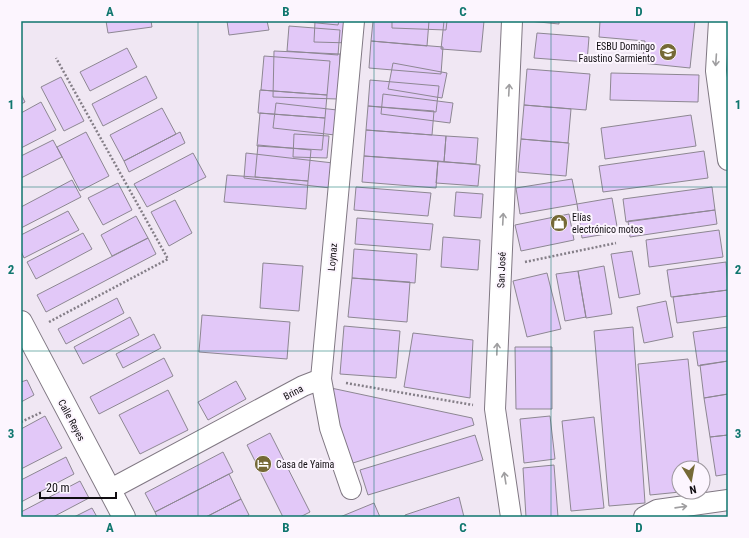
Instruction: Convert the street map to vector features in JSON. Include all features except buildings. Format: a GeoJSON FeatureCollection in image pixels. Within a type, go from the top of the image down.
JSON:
{"type":"FeatureCollection","features":[{"type":"Feature","properties":{"kind":"street","name":"Loynaz"},"geometry":{"type":"LineString","coordinates":[[351,489],[330,428],[322,379],[354,21]]}},
{"type":"Feature","properties":{"kind":"street","name":"San José"},"geometry":{"type":"LineString","coordinates":[[511,517],[495,409],[512,21]]}},
{"type":"Feature","properties":{"kind":"street"},"geometry":{"type":"LineString","coordinates":[[719,21],[716,71],[728,160]]}},
{"type":"Feature","properties":{"kind":"street","name":"Calle Reyes"},"geometry":{"type":"LineString","coordinates":[[24,328],[124,517]]}},
{"type":"Feature","properties":{"kind":"street","name":"Brina"},"geometry":{"type":"LineString","coordinates":[[109,490],[303,386],[322,379]]}},
{"type":"Feature","properties":{"kind":"street"},"geometry":{"type":"LineString","coordinates":[[644,517],[657,510],[728,500]]}},
{"type":"Feature","properties":{"kind":"path"},"geometry":{"type":"LineString","coordinates":[[24,328],[168,259],[56,58]]}},
{"type":"Feature","properties":{"kind":"path"},"geometry":{"type":"LineString","coordinates":[[501,266],[616,243]]}},
{"type":"Feature","properties":{"kind":"path"},"geometry":{"type":"LineString","coordinates":[[322,379],[495,409]]}},
{"type":"Feature","properties":{"kind":"place","name":"ESBU Domingo Faustino Sarmiento"},"geometry":{"type":"Point","coordinates":[668,52]}},
{"type":"Feature","properties":{"kind":"place","name":"Elías electrónico motos"},"geometry":{"type":"Point","coordinates":[559,223]}},
{"type":"Feature","properties":{"kind":"place","name":"Casa de Yaima"},"geometry":{"type":"Point","coordinates":[263,464]}}]}
